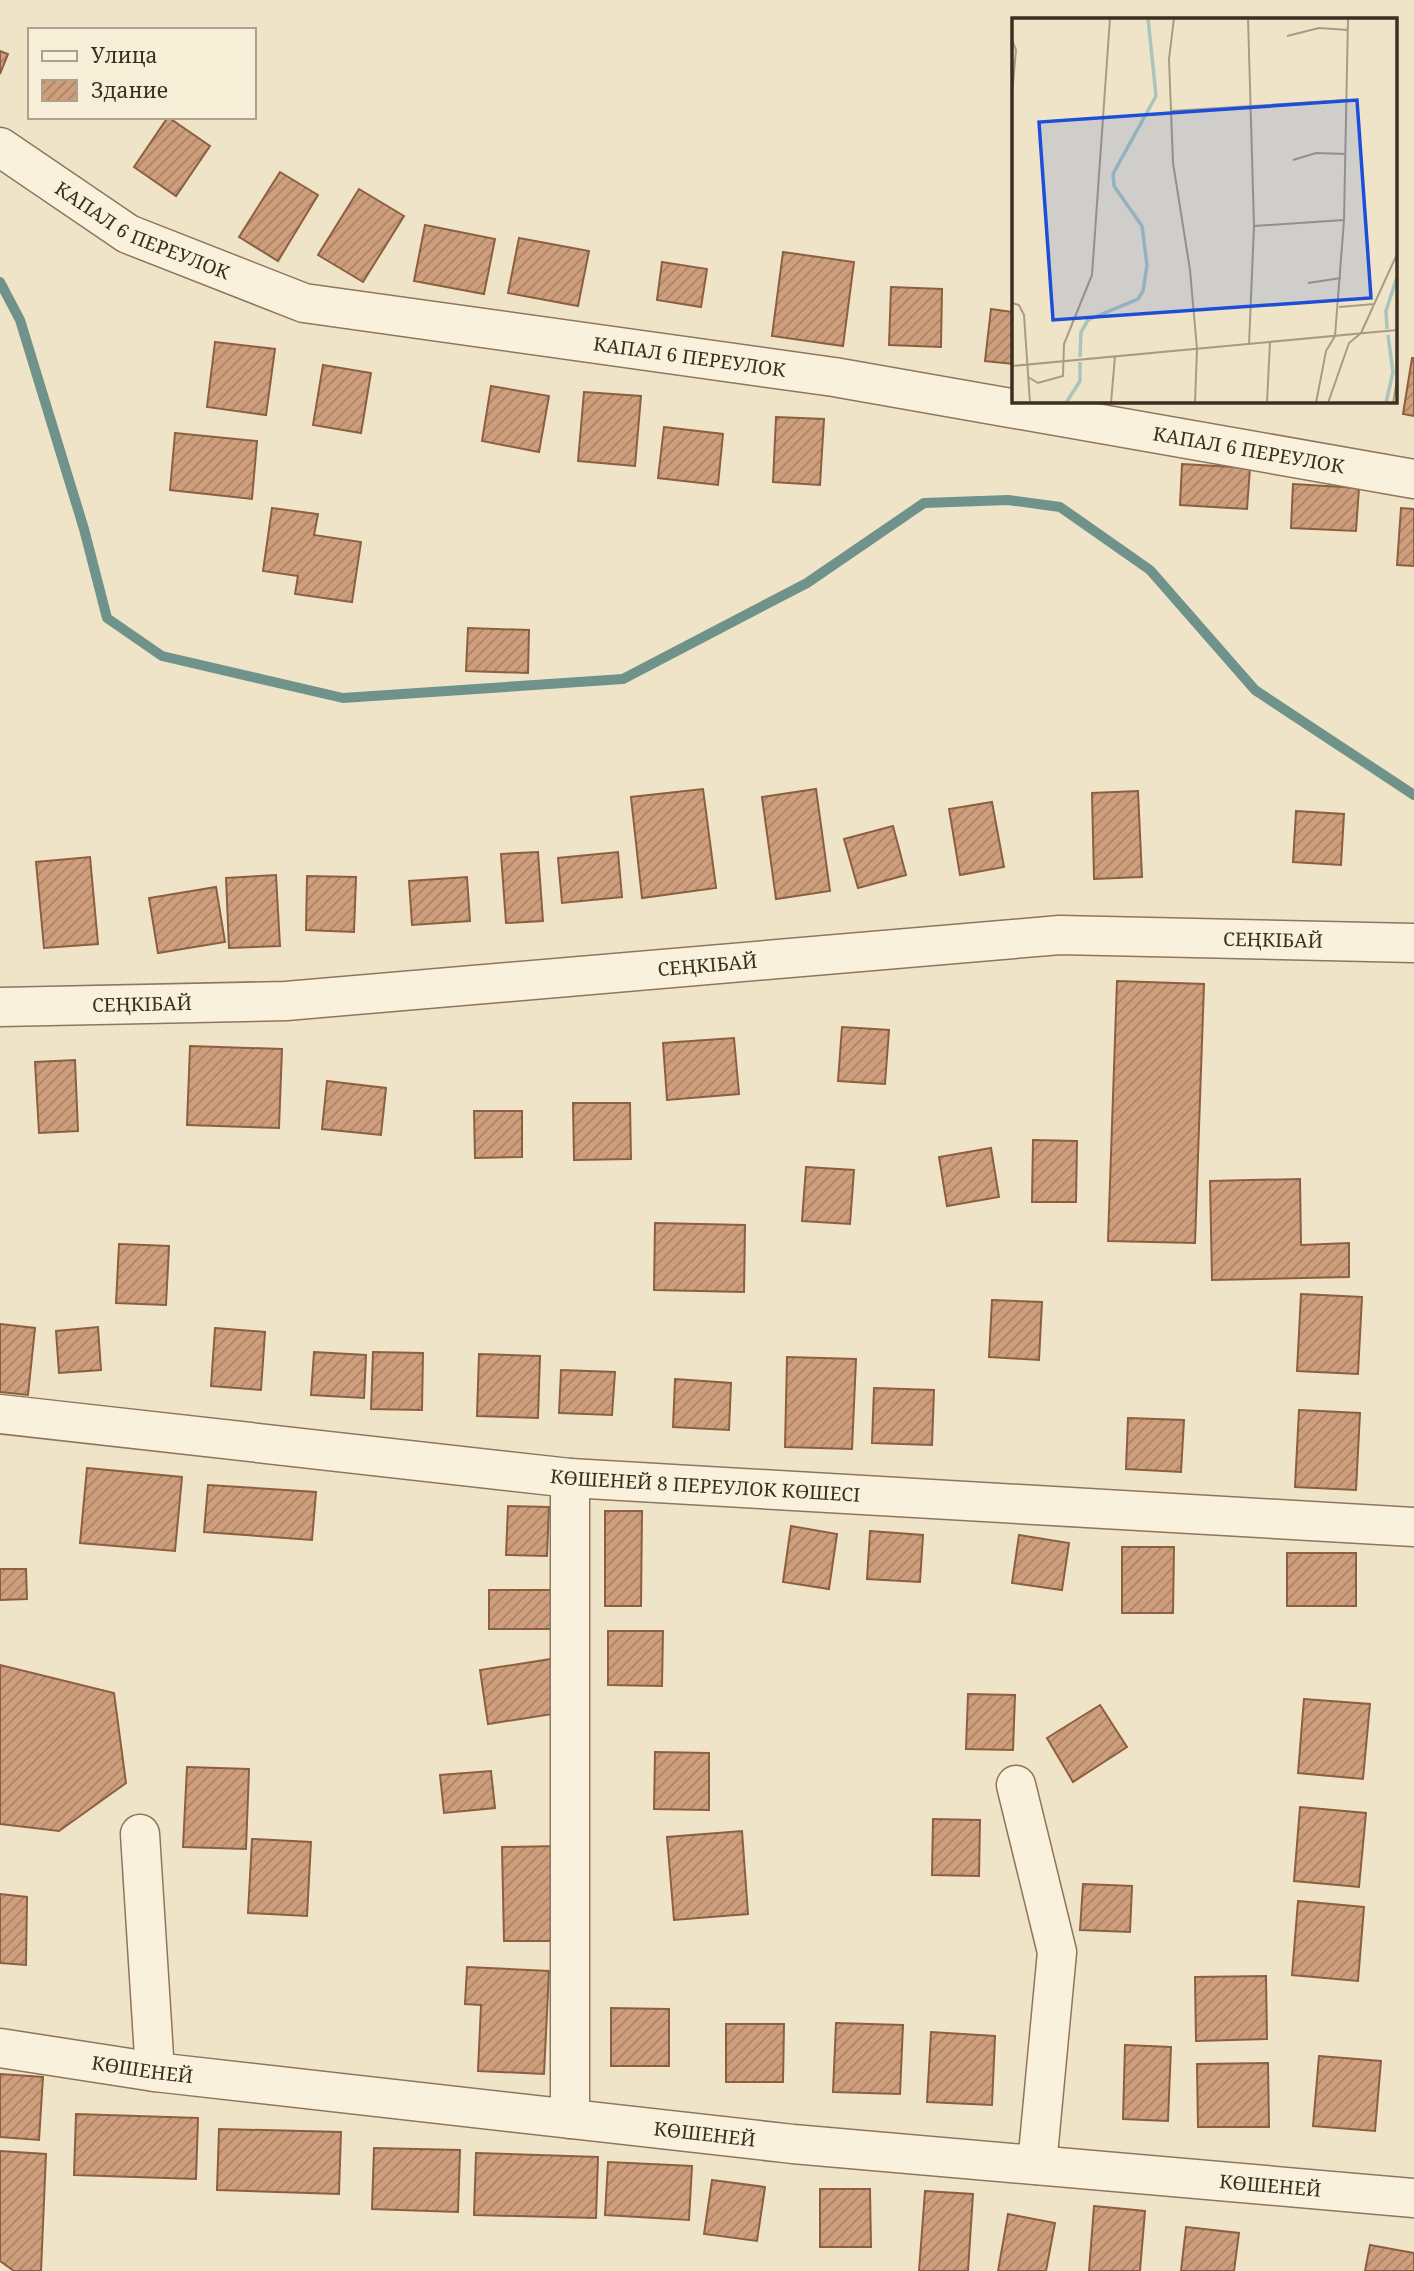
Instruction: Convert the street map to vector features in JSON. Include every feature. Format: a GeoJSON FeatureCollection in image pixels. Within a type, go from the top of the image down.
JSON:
{"type":"FeatureCollection","features":[{"type":"Feature","properties":{"kind":"street","name":"КАПАЛ 6 ПЕРЕУЛОК"},"geometry":{"type":"LineString","coordinates":[[0,147],[128,234],[304,303],[834,377],[1414,480]]}},
{"type":"Feature","properties":{"kind":"street","name":"СЕҢКІБАЙ"},"geometry":{"type":"LineString","coordinates":[[0,1007],[286,1001],[1060,935],[1414,943]]}},
{"type":"Feature","properties":{"kind":"street","name":"КӨШЕНЕЙ 8 ПЕРЕУЛОК КӨШЕСІ"},"geometry":{"type":"LineString","coordinates":[[0,1414],[569,1478],[1414,1527]]}},
{"type":"Feature","properties":{"kind":"street"},"geometry":{"type":"LineString","coordinates":[[569,1478],[570,2119]]}},
{"type":"Feature","properties":{"kind":"street"},"geometry":{"type":"LineString","coordinates":[[1016,1785],[1057,1952],[1037,2165]]}},
{"type":"Feature","properties":{"kind":"street"},"geometry":{"type":"LineString","coordinates":[[140,1834],[155,2072]]}},
{"type":"Feature","properties":{"kind":"street","name":"КӨШЕНЕЙ"},"geometry":{"type":"LineString","coordinates":[[0,2048],[155,2072],[793,2144],[1414,2198]]}},
{"type":"Feature","properties":{"kind":"building"},"geometry":{"type":"Polygon","coordinates":[[[0,51],[8,54],[0,74],[0,51]]]}},
{"type":"Feature","properties":{"kind":"building"},"geometry":{"type":"Polygon","coordinates":[[[167,119],[171,119],[210,146],[176,196],[134,167],[167,119]]]}},
{"type":"Feature","properties":{"kind":"building"},"geometry":{"type":"Polygon","coordinates":[[[280,172],[318,195],[278,261],[239,237],[280,172]]]}},
{"type":"Feature","properties":{"kind":"building"},"geometry":{"type":"Polygon","coordinates":[[[359,189],[404,216],[363,282],[318,255],[359,189]]]}},
{"type":"Feature","properties":{"kind":"building"},"geometry":{"type":"Polygon","coordinates":[[[425,225],[495,239],[484,294],[414,281],[425,225]]]}},
{"type":"Feature","properties":{"kind":"building"},"geometry":{"type":"Polygon","coordinates":[[[519,238],[589,251],[578,306],[508,293],[519,238]]]}},
{"type":"Feature","properties":{"kind":"building"},"geometry":{"type":"Polygon","coordinates":[[[783,252],[854,262],[843,346],[772,336],[783,252]]]}},
{"type":"Feature","properties":{"kind":"building"},"geometry":{"type":"Polygon","coordinates":[[[662,262],[707,269],[701,307],[657,300],[662,262]]]}},
{"type":"Feature","properties":{"kind":"building"},"geometry":{"type":"Polygon","coordinates":[[[891,287],[942,289],[941,347],[889,345],[891,287]]]}},
{"type":"Feature","properties":{"kind":"building"},"geometry":{"type":"Polygon","coordinates":[[[991,309],[1012,312],[1012,364],[985,361],[991,309]]]}},
{"type":"Feature","properties":{"kind":"building"},"geometry":{"type":"Polygon","coordinates":[[[215,342],[275,349],[266,415],[207,407],[215,342]]]}},
{"type":"Feature","properties":{"kind":"building"},"geometry":{"type":"Polygon","coordinates":[[[1414,358],[1414,416],[1403,414],[1414,358]]]}},
{"type":"Feature","properties":{"kind":"building"},"geometry":{"type":"Polygon","coordinates":[[[323,365],[371,373],[361,433],[313,425],[323,365]]]}},
{"type":"Feature","properties":{"kind":"building"},"geometry":{"type":"Polygon","coordinates":[[[491,386],[549,396],[539,452],[482,441],[491,386]]]}},
{"type":"Feature","properties":{"kind":"building"},"geometry":{"type":"Polygon","coordinates":[[[584,392],[641,396],[635,466],[578,461],[584,392]]]}},
{"type":"Feature","properties":{"kind":"building"},"geometry":{"type":"Polygon","coordinates":[[[776,417],[824,419],[820,485],[773,482],[776,417]]]}},
{"type":"Feature","properties":{"kind":"building"},"geometry":{"type":"Polygon","coordinates":[[[664,427],[723,434],[718,485],[658,478],[664,427]]]}},
{"type":"Feature","properties":{"kind":"building"},"geometry":{"type":"Polygon","coordinates":[[[175,433],[257,441],[252,499],[170,490],[175,433]]]}},
{"type":"Feature","properties":{"kind":"building"},"geometry":{"type":"Polygon","coordinates":[[[1182,464],[1250,468],[1247,509],[1180,505],[1182,464]]]}},
{"type":"Feature","properties":{"kind":"building"},"geometry":{"type":"Polygon","coordinates":[[[1293,484],[1359,488],[1356,531],[1291,528],[1293,484]]]}},
{"type":"Feature","properties":{"kind":"building"},"geometry":{"type":"Polygon","coordinates":[[[272,508],[318,514],[314,535],[361,542],[352,602],[295,594],[298,576],[263,571],[272,508]]]}},
{"type":"Feature","properties":{"kind":"building"},"geometry":{"type":"Polygon","coordinates":[[[1401,508],[1414,509],[1414,566],[1397,565],[1401,508]]]}},
{"type":"Feature","properties":{"kind":"building"},"geometry":{"type":"Polygon","coordinates":[[[468,628],[529,630],[528,673],[466,671],[468,628]]]}},
{"type":"Feature","properties":{"kind":"building"},"geometry":{"type":"Polygon","coordinates":[[[703,789],[716,888],[642,898],[631,797],[703,789]]]}},
{"type":"Feature","properties":{"kind":"building"},"geometry":{"type":"Polygon","coordinates":[[[816,789],[830,891],[776,899],[762,797],[816,789]]]}},
{"type":"Feature","properties":{"kind":"building"},"geometry":{"type":"Polygon","coordinates":[[[1138,791],[1142,877],[1094,879],[1092,793],[1138,791]]]}},
{"type":"Feature","properties":{"kind":"building"},"geometry":{"type":"Polygon","coordinates":[[[992,802],[1004,867],[960,875],[949,809],[992,802]]]}},
{"type":"Feature","properties":{"kind":"building"},"geometry":{"type":"Polygon","coordinates":[[[1296,811],[1344,814],[1341,865],[1293,862],[1296,811]]]}},
{"type":"Feature","properties":{"kind":"building"},"geometry":{"type":"Polygon","coordinates":[[[893,826],[906,875],[858,888],[844,839],[893,826]]]}},
{"type":"Feature","properties":{"kind":"building"},"geometry":{"type":"Polygon","coordinates":[[[538,852],[543,921],[506,923],[501,854],[538,852]]]}},
{"type":"Feature","properties":{"kind":"building"},"geometry":{"type":"Polygon","coordinates":[[[618,852],[622,897],[562,903],[558,858],[618,852]]]}},
{"type":"Feature","properties":{"kind":"building"},"geometry":{"type":"Polygon","coordinates":[[[90,857],[98,944],[44,948],[36,862],[90,857]]]}},
{"type":"Feature","properties":{"kind":"building"},"geometry":{"type":"Polygon","coordinates":[[[276,875],[280,946],[229,948],[226,878],[276,875]]]}},
{"type":"Feature","properties":{"kind":"building"},"geometry":{"type":"Polygon","coordinates":[[[307,876],[356,877],[354,932],[306,930],[307,876]]]}},
{"type":"Feature","properties":{"kind":"building"},"geometry":{"type":"Polygon","coordinates":[[[467,877],[470,921],[412,925],[409,881],[467,877]]]}},
{"type":"Feature","properties":{"kind":"building"},"geometry":{"type":"Polygon","coordinates":[[[216,887],[225,942],[158,953],[149,898],[216,887]]]}},
{"type":"Feature","properties":{"kind":"building"},"geometry":{"type":"Polygon","coordinates":[[[1117,981],[1204,984],[1195,1243],[1108,1241],[1117,981]]]}},
{"type":"Feature","properties":{"kind":"building"},"geometry":{"type":"Polygon","coordinates":[[[842,1027],[889,1030],[885,1084],[838,1081],[842,1027]]]}},
{"type":"Feature","properties":{"kind":"building"},"geometry":{"type":"Polygon","coordinates":[[[734,1038],[739,1094],[667,1100],[663,1043],[734,1038]]]}},
{"type":"Feature","properties":{"kind":"building"},"geometry":{"type":"Polygon","coordinates":[[[190,1046],[282,1049],[279,1128],[187,1125],[190,1046]]]}},
{"type":"Feature","properties":{"kind":"building"},"geometry":{"type":"Polygon","coordinates":[[[75,1060],[78,1131],[39,1133],[35,1062],[75,1060]]]}},
{"type":"Feature","properties":{"kind":"building"},"geometry":{"type":"Polygon","coordinates":[[[327,1081],[386,1088],[381,1135],[322,1129],[327,1081]]]}},
{"type":"Feature","properties":{"kind":"building"},"geometry":{"type":"Polygon","coordinates":[[[573,1103],[630,1103],[631,1159],[574,1160],[573,1103]]]}},
{"type":"Feature","properties":{"kind":"building"},"geometry":{"type":"Polygon","coordinates":[[[474,1111],[522,1111],[522,1157],[475,1158],[474,1111]]]}},
{"type":"Feature","properties":{"kind":"building"},"geometry":{"type":"Polygon","coordinates":[[[1033,1140],[1077,1141],[1076,1202],[1032,1202],[1033,1140]]]}},
{"type":"Feature","properties":{"kind":"building"},"geometry":{"type":"Polygon","coordinates":[[[991,1148],[999,1197],[947,1206],[939,1157],[991,1148]]]}},
{"type":"Feature","properties":{"kind":"building"},"geometry":{"type":"Polygon","coordinates":[[[806,1167],[854,1170],[850,1224],[802,1221],[806,1167]]]}},
{"type":"Feature","properties":{"kind":"building"},"geometry":{"type":"Polygon","coordinates":[[[1300,1179],[1301,1245],[1349,1243],[1349,1277],[1212,1280],[1210,1181],[1300,1179]]]}},
{"type":"Feature","properties":{"kind":"building"},"geometry":{"type":"Polygon","coordinates":[[[655,1223],[745,1225],[744,1292],[654,1290],[655,1223]]]}},
{"type":"Feature","properties":{"kind":"building"},"geometry":{"type":"Polygon","coordinates":[[[119,1244],[169,1246],[166,1305],[116,1303],[119,1244]]]}},
{"type":"Feature","properties":{"kind":"building"},"geometry":{"type":"Polygon","coordinates":[[[1301,1294],[1362,1297],[1358,1374],[1297,1371],[1301,1294]]]}},
{"type":"Feature","properties":{"kind":"building"},"geometry":{"type":"Polygon","coordinates":[[[992,1300],[1042,1302],[1039,1360],[989,1357],[992,1300]]]}},
{"type":"Feature","properties":{"kind":"building"},"geometry":{"type":"Polygon","coordinates":[[[0,1324],[35,1328],[28,1395],[0,1392],[0,1324]]]}},
{"type":"Feature","properties":{"kind":"building"},"geometry":{"type":"Polygon","coordinates":[[[98,1327],[101,1370],[59,1373],[56,1331],[98,1327]]]}},
{"type":"Feature","properties":{"kind":"building"},"geometry":{"type":"Polygon","coordinates":[[[215,1328],[265,1332],[261,1390],[211,1386],[215,1328]]]}},
{"type":"Feature","properties":{"kind":"building"},"geometry":{"type":"Polygon","coordinates":[[[314,1352],[366,1355],[364,1398],[311,1395],[314,1352]]]}},
{"type":"Feature","properties":{"kind":"building"},"geometry":{"type":"Polygon","coordinates":[[[373,1352],[423,1353],[422,1410],[371,1409],[373,1352]]]}},
{"type":"Feature","properties":{"kind":"building"},"geometry":{"type":"Polygon","coordinates":[[[479,1354],[540,1356],[538,1418],[477,1416],[479,1354]]]}},
{"type":"Feature","properties":{"kind":"building"},"geometry":{"type":"Polygon","coordinates":[[[787,1357],[856,1359],[852,1449],[785,1447],[787,1357]]]}},
{"type":"Feature","properties":{"kind":"building"},"geometry":{"type":"Polygon","coordinates":[[[561,1370],[615,1372],[612,1415],[559,1413],[561,1370]]]}},
{"type":"Feature","properties":{"kind":"building"},"geometry":{"type":"Polygon","coordinates":[[[675,1379],[731,1383],[729,1430],[673,1427],[675,1379]]]}},
{"type":"Feature","properties":{"kind":"building"},"geometry":{"type":"Polygon","coordinates":[[[874,1388],[934,1390],[932,1445],[872,1443],[874,1388]]]}},
{"type":"Feature","properties":{"kind":"building"},"geometry":{"type":"Polygon","coordinates":[[[1299,1410],[1360,1413],[1356,1490],[1295,1487],[1299,1410]]]}},
{"type":"Feature","properties":{"kind":"building"},"geometry":{"type":"Polygon","coordinates":[[[1128,1418],[1184,1420],[1181,1472],[1126,1469],[1128,1418]]]}},
{"type":"Feature","properties":{"kind":"building"},"geometry":{"type":"Polygon","coordinates":[[[87,1468],[182,1477],[175,1551],[80,1543],[87,1468]]]}},
{"type":"Feature","properties":{"kind":"building"},"geometry":{"type":"Polygon","coordinates":[[[208,1485],[316,1492],[312,1540],[204,1532],[208,1485]]]}},
{"type":"Feature","properties":{"kind":"building"},"geometry":{"type":"Polygon","coordinates":[[[508,1506],[549,1507],[547,1556],[506,1555],[508,1506]]]}},
{"type":"Feature","properties":{"kind":"building"},"geometry":{"type":"Polygon","coordinates":[[[605,1511],[642,1511],[641,1606],[605,1606],[605,1511]]]}},
{"type":"Feature","properties":{"kind":"building"},"geometry":{"type":"Polygon","coordinates":[[[791,1526],[837,1534],[829,1589],[783,1582],[791,1526]]]}},
{"type":"Feature","properties":{"kind":"building"},"geometry":{"type":"Polygon","coordinates":[[[870,1531],[923,1535],[920,1582],[867,1579],[870,1531]]]}},
{"type":"Feature","properties":{"kind":"building"},"geometry":{"type":"Polygon","coordinates":[[[1019,1535],[1069,1543],[1062,1590],[1012,1583],[1019,1535]]]}},
{"type":"Feature","properties":{"kind":"building"},"geometry":{"type":"Polygon","coordinates":[[[1122,1547],[1174,1547],[1173,1613],[1122,1613],[1122,1547]]]}},
{"type":"Feature","properties":{"kind":"building"},"geometry":{"type":"Polygon","coordinates":[[[1287,1553],[1356,1553],[1356,1606],[1287,1606],[1287,1553]]]}},
{"type":"Feature","properties":{"kind":"building"},"geometry":{"type":"Polygon","coordinates":[[[0,1569],[26,1569],[27,1599],[0,1600],[0,1569]]]}},
{"type":"Feature","properties":{"kind":"building"},"geometry":{"type":"Polygon","coordinates":[[[489,1590],[555,1590],[555,1629],[489,1629],[489,1590]]]}},
{"type":"Feature","properties":{"kind":"building"},"geometry":{"type":"Polygon","coordinates":[[[608,1631],[663,1631],[662,1686],[608,1685],[608,1631]]]}},
{"type":"Feature","properties":{"kind":"building"},"geometry":{"type":"Polygon","coordinates":[[[551,1659],[559,1713],[488,1724],[480,1670],[551,1659]]]}},
{"type":"Feature","properties":{"kind":"building"},"geometry":{"type":"Polygon","coordinates":[[[0,1665],[114,1693],[126,1783],[59,1831],[0,1824],[0,1665]]]}},
{"type":"Feature","properties":{"kind":"building"},"geometry":{"type":"Polygon","coordinates":[[[968,1694],[1015,1695],[1013,1750],[966,1749],[968,1694]]]}},
{"type":"Feature","properties":{"kind":"building"},"geometry":{"type":"Polygon","coordinates":[[[1304,1699],[1370,1704],[1363,1779],[1298,1773],[1304,1699]]]}},
{"type":"Feature","properties":{"kind":"building"},"geometry":{"type":"Polygon","coordinates":[[[1100,1705],[1127,1747],[1073,1782],[1047,1738],[1100,1705]]]}},
{"type":"Feature","properties":{"kind":"building"},"geometry":{"type":"Polygon","coordinates":[[[655,1752],[709,1753],[709,1810],[654,1809],[655,1752]]]}},
{"type":"Feature","properties":{"kind":"building"},"geometry":{"type":"Polygon","coordinates":[[[187,1767],[249,1769],[246,1849],[183,1847],[187,1767]]]}},
{"type":"Feature","properties":{"kind":"building"},"geometry":{"type":"Polygon","coordinates":[[[491,1771],[495,1808],[444,1813],[440,1775],[491,1771]]]}},
{"type":"Feature","properties":{"kind":"building"},"geometry":{"type":"Polygon","coordinates":[[[1300,1807],[1366,1813],[1359,1887],[1294,1881],[1300,1807]]]}},
{"type":"Feature","properties":{"kind":"building"},"geometry":{"type":"Polygon","coordinates":[[[933,1819],[980,1820],[979,1876],[932,1875],[933,1819]]]}},
{"type":"Feature","properties":{"kind":"building"},"geometry":{"type":"Polygon","coordinates":[[[742,1831],[748,1914],[674,1920],[667,1837],[742,1831]]]}},
{"type":"Feature","properties":{"kind":"building"},"geometry":{"type":"Polygon","coordinates":[[[252,1839],[311,1842],[307,1916],[248,1913],[252,1839]]]}},
{"type":"Feature","properties":{"kind":"building"},"geometry":{"type":"Polygon","coordinates":[[[557,1846],[559,1941],[504,1941],[502,1847],[557,1846]]]}},
{"type":"Feature","properties":{"kind":"building"},"geometry":{"type":"Polygon","coordinates":[[[1083,1884],[1132,1886],[1130,1932],[1080,1930],[1083,1884]]]}},
{"type":"Feature","properties":{"kind":"building"},"geometry":{"type":"Polygon","coordinates":[[[0,1894],[27,1897],[26,1965],[0,1963],[0,1894]]]}},
{"type":"Feature","properties":{"kind":"building"},"geometry":{"type":"Polygon","coordinates":[[[1298,1901],[1364,1907],[1358,1981],[1292,1975],[1298,1901]]]}},
{"type":"Feature","properties":{"kind":"building"},"geometry":{"type":"Polygon","coordinates":[[[467,1967],[549,1971],[544,2074],[478,2071],[481,2005],[465,2004],[467,1967]]]}},
{"type":"Feature","properties":{"kind":"building"},"geometry":{"type":"Polygon","coordinates":[[[1266,1976],[1267,2039],[1196,2041],[1195,1977],[1266,1976]]]}},
{"type":"Feature","properties":{"kind":"building"},"geometry":{"type":"Polygon","coordinates":[[[611,2008],[669,2009],[669,2066],[611,2066],[611,2008]]]}},
{"type":"Feature","properties":{"kind":"building"},"geometry":{"type":"Polygon","coordinates":[[[836,2023],[903,2025],[900,2094],[833,2092],[836,2023]]]}},
{"type":"Feature","properties":{"kind":"building"},"geometry":{"type":"Polygon","coordinates":[[[726,2024],[784,2024],[783,2082],[726,2082],[726,2024]]]}},
{"type":"Feature","properties":{"kind":"building"},"geometry":{"type":"Polygon","coordinates":[[[931,2032],[995,2036],[992,2105],[927,2102],[931,2032]]]}},
{"type":"Feature","properties":{"kind":"building"},"geometry":{"type":"Polygon","coordinates":[[[1125,2045],[1171,2047],[1168,2121],[1123,2119],[1125,2045]]]}},
{"type":"Feature","properties":{"kind":"building"},"geometry":{"type":"Polygon","coordinates":[[[1319,2056],[1381,2061],[1375,2131],[1313,2126],[1319,2056]]]}},
{"type":"Feature","properties":{"kind":"building"},"geometry":{"type":"Polygon","coordinates":[[[1268,2063],[1269,2127],[1198,2127],[1197,2064],[1268,2063]]]}},
{"type":"Feature","properties":{"kind":"building"},"geometry":{"type":"Polygon","coordinates":[[[0,2074],[43,2077],[39,2140],[0,2137],[0,2074]]]}},
{"type":"Feature","properties":{"kind":"building"},"geometry":{"type":"Polygon","coordinates":[[[76,2114],[198,2118],[196,2179],[74,2175],[76,2114]]]}},
{"type":"Feature","properties":{"kind":"building"},"geometry":{"type":"Polygon","coordinates":[[[219,2129],[341,2132],[339,2194],[217,2190],[219,2129]]]}},
{"type":"Feature","properties":{"kind":"building"},"geometry":{"type":"Polygon","coordinates":[[[374,2148],[460,2150],[458,2212],[372,2209],[374,2148]]]}},
{"type":"Feature","properties":{"kind":"building"},"geometry":{"type":"Polygon","coordinates":[[[0,2151],[46,2154],[41,2271],[14,2271],[0,2261],[0,2151]]]}},
{"type":"Feature","properties":{"kind":"building"},"geometry":{"type":"Polygon","coordinates":[[[476,2153],[598,2157],[596,2218],[474,2215],[476,2153]]]}},
{"type":"Feature","properties":{"kind":"building"},"geometry":{"type":"Polygon","coordinates":[[[608,2162],[692,2166],[689,2220],[605,2215],[608,2162]]]}},
{"type":"Feature","properties":{"kind":"building"},"geometry":{"type":"Polygon","coordinates":[[[712,2180],[765,2187],[757,2241],[704,2234],[712,2180]]]}},
{"type":"Feature","properties":{"kind":"building"},"geometry":{"type":"Polygon","coordinates":[[[820,2189],[870,2189],[871,2247],[820,2247],[820,2189]]]}},
{"type":"Feature","properties":{"kind":"building"},"geometry":{"type":"Polygon","coordinates":[[[925,2191],[973,2194],[968,2271],[919,2271],[925,2191]]]}},
{"type":"Feature","properties":{"kind":"building"},"geometry":{"type":"Polygon","coordinates":[[[1094,2206],[1145,2211],[1140,2271],[1089,2271],[1094,2206]]]}},
{"type":"Feature","properties":{"kind":"building"},"geometry":{"type":"Polygon","coordinates":[[[1008,2214],[1055,2223],[1046,2271],[998,2271],[1008,2214]]]}},
{"type":"Feature","properties":{"kind":"building"},"geometry":{"type":"Polygon","coordinates":[[[1186,2227],[1239,2233],[1234,2271],[1181,2271],[1186,2227]]]}},
{"type":"Feature","properties":{"kind":"building"},"geometry":{"type":"Polygon","coordinates":[[[1370,2245],[1414,2253],[1414,2271],[1365,2271],[1370,2245]]]}},
{"type":"Feature","properties":{"kind":"waterway"},"geometry":{"type":"LineString","coordinates":[[0,282],[20,320],[84,529],[107,618],[162,656],[343,698],[623,679],[807,583],[924,503],[1008,500],[1060,507],[1150,570],[1255,690],[1414,795]]}}]}
